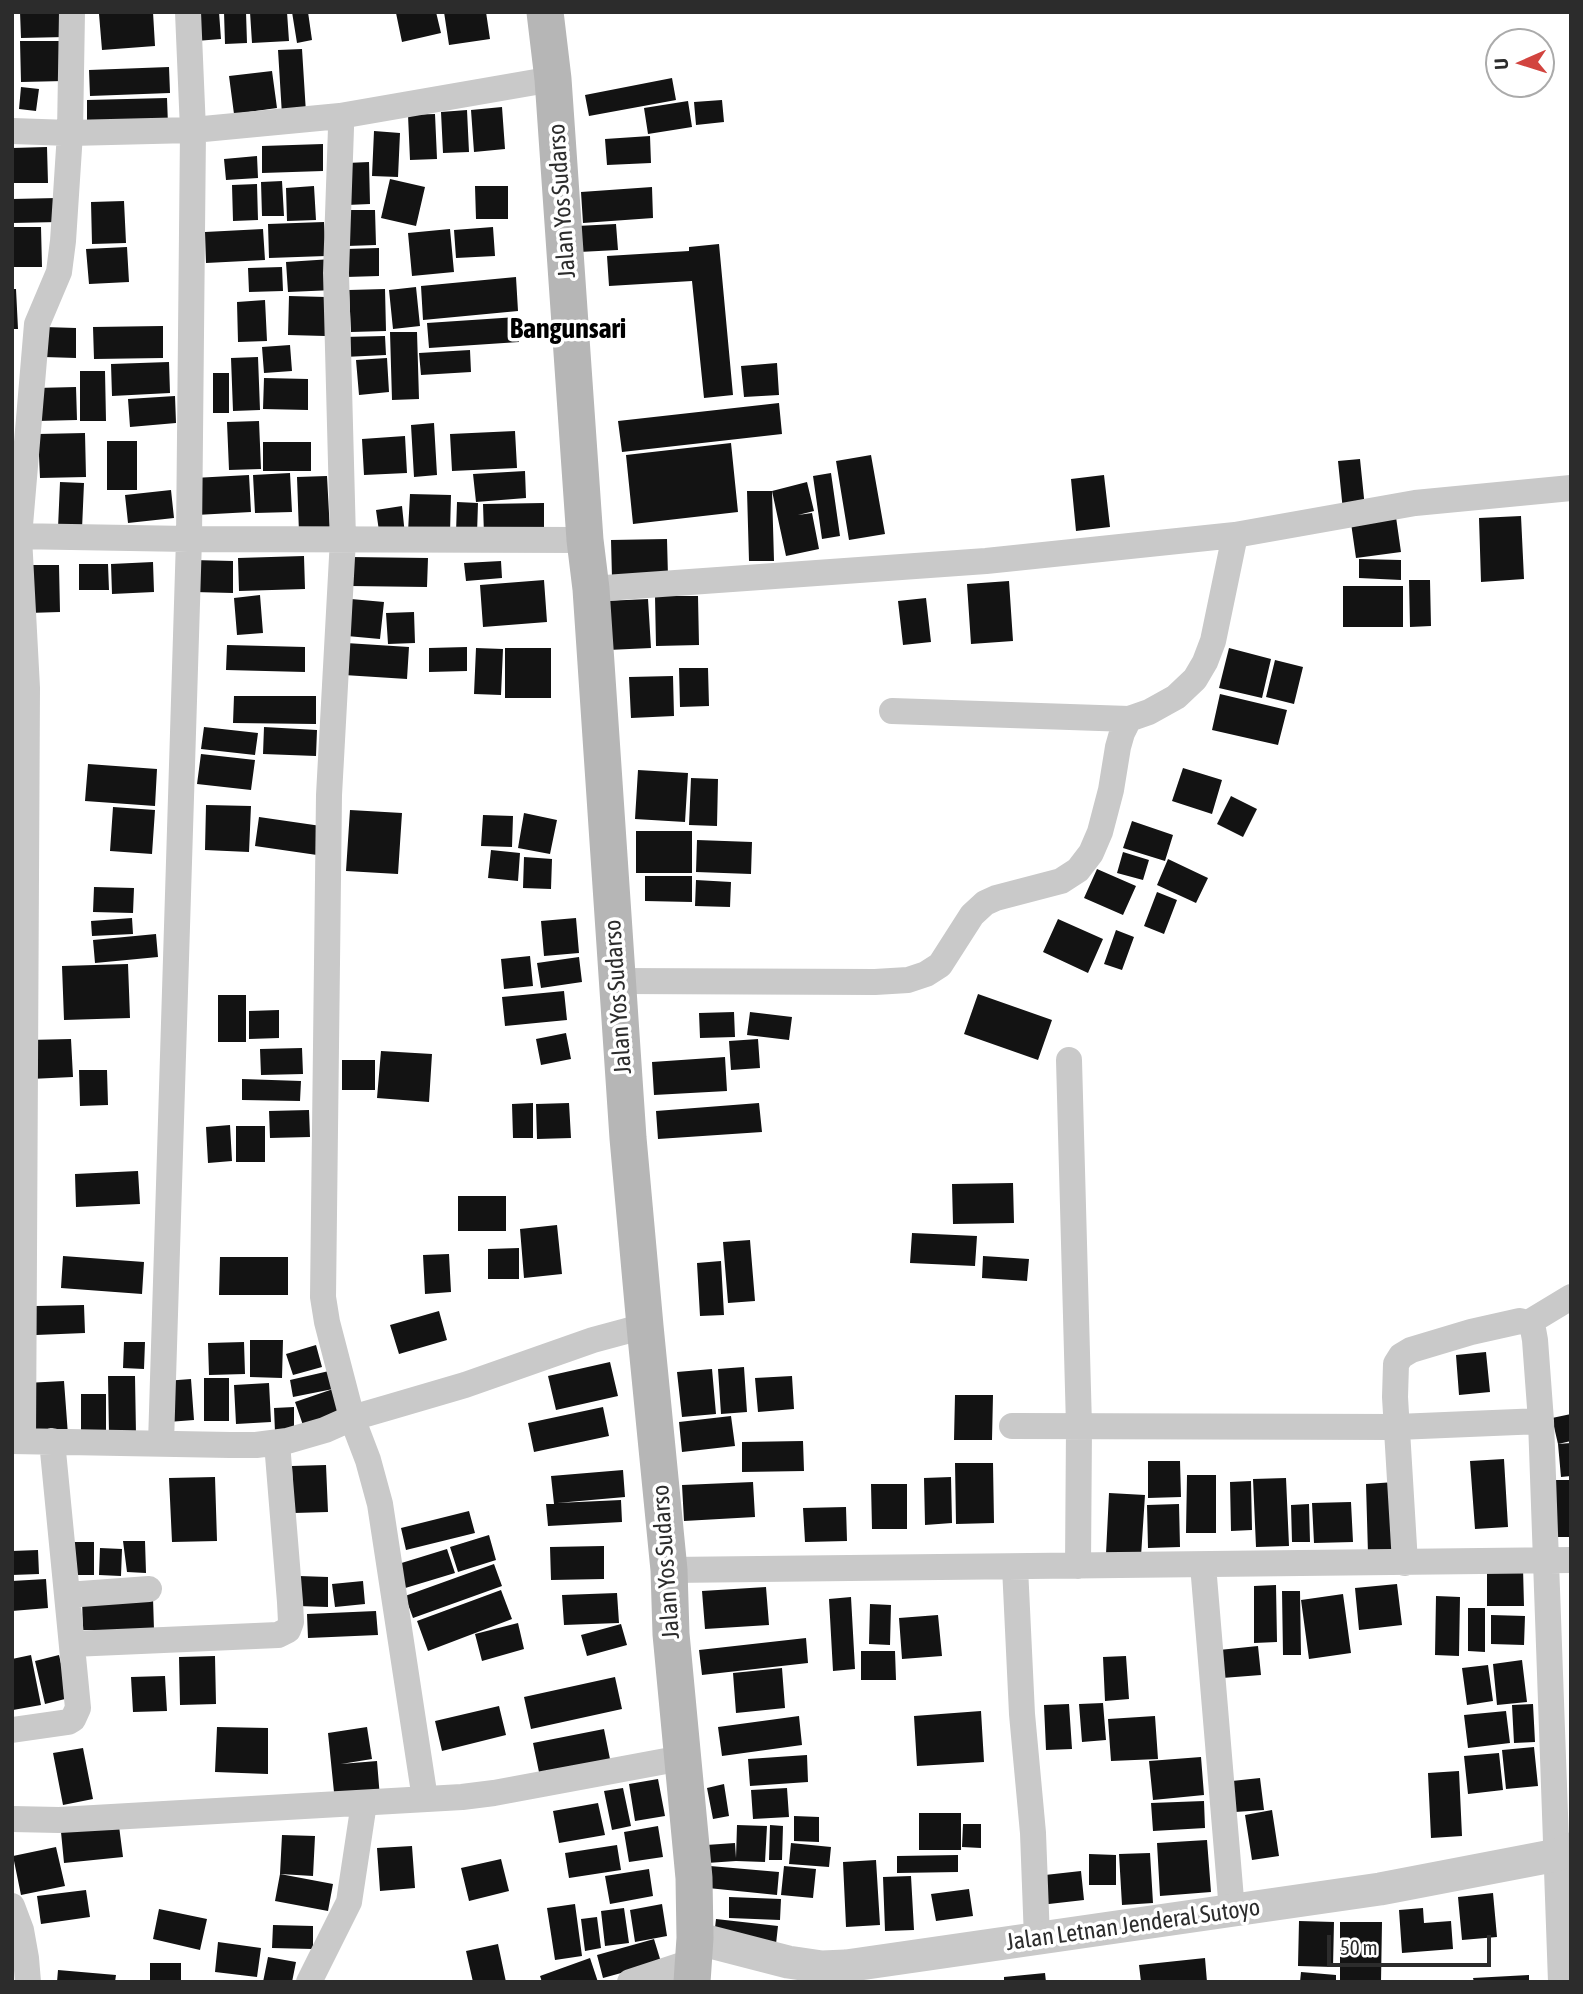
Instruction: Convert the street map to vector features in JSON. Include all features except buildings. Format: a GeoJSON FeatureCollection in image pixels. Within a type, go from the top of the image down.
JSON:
{"type":"FeatureCollection","features":[{"type":"Feature","properties":{"kind":"main road","name":"Jalan Yos Sudarso"},"geometry":{"type":"LineString","coordinates":[[545,12],[553,79],[585,540],[591,589],[617,981],[694,1878],[694,1960]]}},
{"type":"Feature","properties":{"kind":"street"},"geometry":{"type":"LineString","coordinates":[[72,12],[70,133],[63,241],[59,272],[35,334],[16,537],[27,688],[18,1441],[230,1446],[277,1443],[315,1434],[352,1418],[465,1385],[593,1340],[645,1326]]}},
{"type":"Feature","properties":{"kind":"street"},"geometry":{"type":"LineString","coordinates":[[161,1443],[189,539],[193,130],[188,12]]}},
{"type":"Feature","properties":{"kind":"street"},"geometry":{"type":"LineString","coordinates":[[12,131],[70,133],[193,130],[340,116],[553,79]]}},
{"type":"Feature","properties":{"kind":"street"},"geometry":{"type":"LineString","coordinates":[[340,116],[336,273],[344,539],[329,795],[323,1297],[352,1418],[368,1460],[380,1504],[425,1799]]}},
{"type":"Feature","properties":{"kind":"street"},"geometry":{"type":"LineString","coordinates":[[591,589],[986,561],[1235,535],[1415,503],[1571,488]]}},
{"type":"Feature","properties":{"kind":"street"},"geometry":{"type":"LineString","coordinates":[[892,711],[1129,719],[1149,712],[1176,697],[1195,679],[1205,662],[1213,641],[1235,535]]}},
{"type":"Feature","properties":{"kind":"street"},"geometry":{"type":"LineString","coordinates":[[16,537],[585,540]]}},
{"type":"Feature","properties":{"kind":"street"},"geometry":{"type":"LineString","coordinates":[[617,981],[875,982],[908,980],[926,974],[940,965],[972,915],[985,904],[996,898],[1061,881],[1078,870],[1091,853],[1100,832],[1118,747],[1129,719]]}},
{"type":"Feature","properties":{"kind":"street"},"geometry":{"type":"LineString","coordinates":[[1069,1059],[1079,1426],[1078,1566]]}},
{"type":"Feature","properties":{"kind":"street"},"geometry":{"type":"LineString","coordinates":[[1528,1323],[1571,1297]]}},
{"type":"Feature","properties":{"kind":"street"},"geometry":{"type":"LineString","coordinates":[[1405,1563],[1396,1364],[1401,1356],[1411,1350],[1471,1332],[1520,1321],[1528,1323],[1533,1329],[1535,1340],[1541,1421],[1558,1560],[1564,1852],[1561,1982]]}},
{"type":"Feature","properties":{"kind":"street"},"geometry":{"type":"LineString","coordinates":[[1012,1426],[1397,1427],[1541,1421]]}},
{"type":"Feature","properties":{"kind":"street"},"geometry":{"type":"LineString","coordinates":[[12,1730],[68,1722],[73,1719],[78,1708],[51,1441]]}},
{"type":"Feature","properties":{"kind":"street"},"geometry":{"type":"LineString","coordinates":[[72,1644],[278,1635],[288,1630],[291,1622],[290,1602],[277,1443]]}},
{"type":"Feature","properties":{"kind":"street"},"geometry":{"type":"LineString","coordinates":[[669,1570],[1558,1560]]}},
{"type":"Feature","properties":{"kind":"street"},"geometry":{"type":"LineString","coordinates":[[1203,1565],[1232,1911]]}},
{"type":"Feature","properties":{"kind":"street"},"geometry":{"type":"LineString","coordinates":[[1015,1567],[1022,1714],[1033,1833],[1037,1939]]}},
{"type":"Feature","properties":{"kind":"street"},"geometry":{"type":"LineString","coordinates":[[67,1595],[149,1590]]}},
{"type":"Feature","properties":{"kind":"street"},"geometry":{"type":"LineString","coordinates":[[12,1819],[59,1820],[495,1793],[682,1758]]}},
{"type":"Feature","properties":{"kind":"street"},"geometry":{"type":"LineString","coordinates":[[309,1982],[349,1902],[364,1803]]}},
{"type":"Feature","properties":{"kind":"street","name":"Jalan Letnan Jenderal Sutoyo"},"geometry":{"type":"LineString","coordinates":[[694,1960],[769,1958],[832,1974],[846,1966],[1380,1889],[1564,1852]]}},
{"type":"Feature","properties":{"kind":"street"},"geometry":{"type":"LineString","coordinates":[[12,1906],[21,1930],[28,1982]]}},
{"type":"Feature","properties":{"kind":"street"},"geometry":{"type":"LineString","coordinates":[[630,1982],[694,1960]]}},
{"type":"Feature","properties":{"kind":"district","name":"Bangunsari"},"geometry":{"type":"Point","coordinates":[568,329]}}]}
